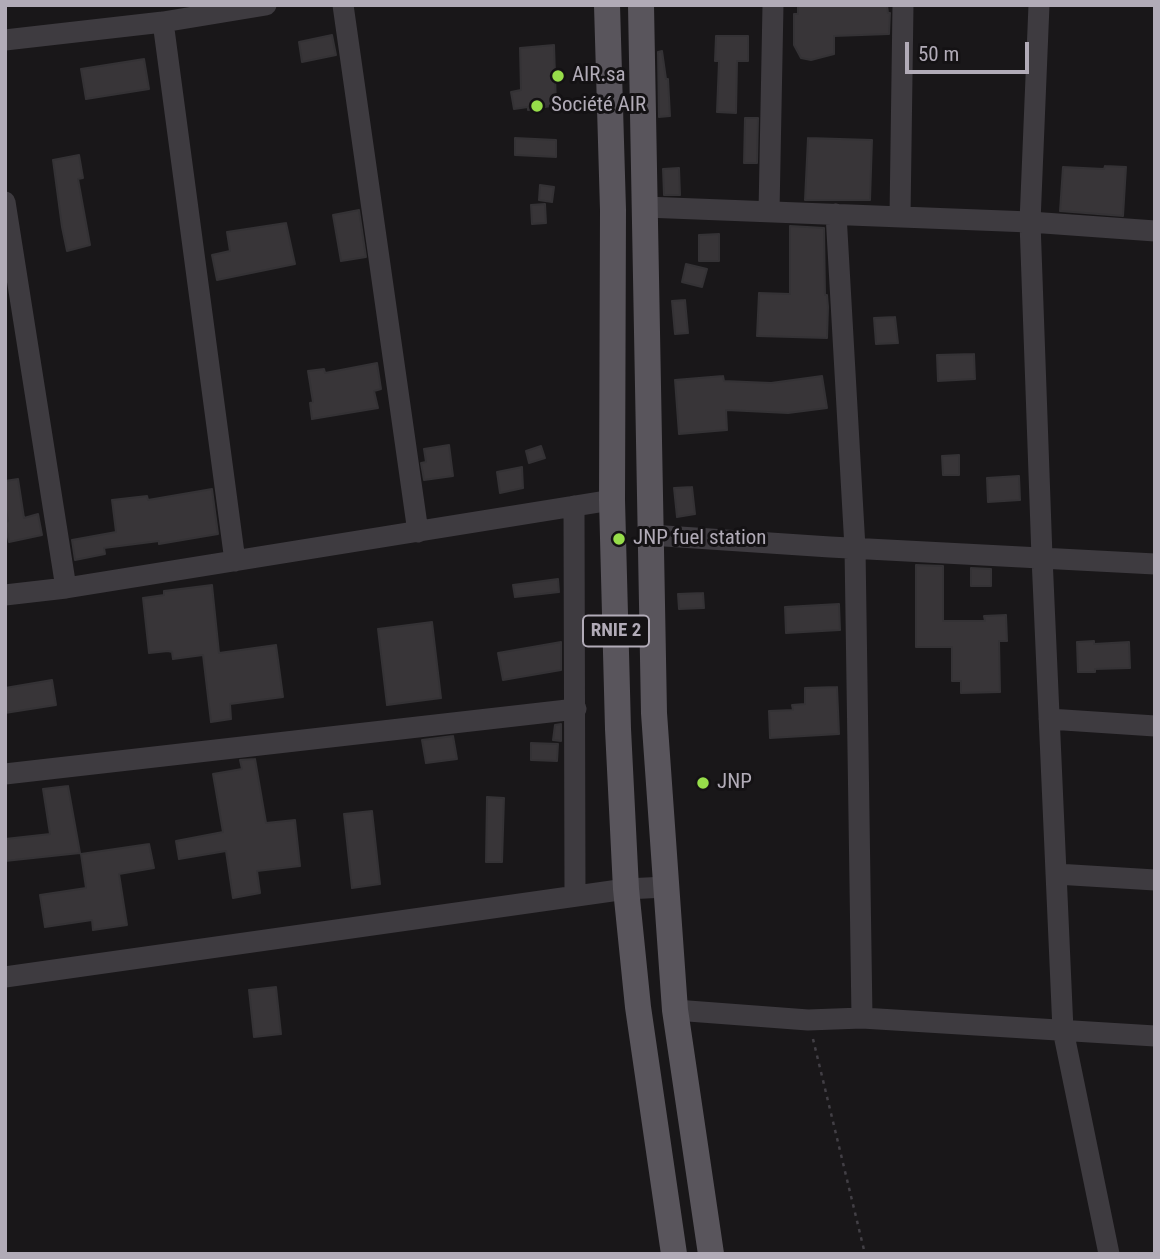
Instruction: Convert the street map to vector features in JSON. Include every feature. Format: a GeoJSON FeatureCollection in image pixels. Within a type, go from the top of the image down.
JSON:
{"type":"FeatureCollection","features":[{"type":"Feature","properties":{"kind":"main road","name":"RNIE 2"},"geometry":{"type":"LineString","coordinates":[[607,5],[612,210],[612,500],[618,729],[626,889],[638,1007],[674,1254]]}},
{"type":"Feature","properties":{"kind":"main road","name":"RNIE 2"},"geometry":{"type":"LineString","coordinates":[[641,5],[654,713],[675,1010],[711,1254]]}},
{"type":"Feature","properties":{"kind":"street"},"geometry":{"type":"LineString","coordinates":[[5,40],[163,22],[234,7],[266,5]]}},
{"type":"Feature","properties":{"kind":"street"},"geometry":{"type":"LineString","coordinates":[[343,5],[418,531]]}},
{"type":"Feature","properties":{"kind":"street"},"geometry":{"type":"LineString","coordinates":[[769,212],[773,5]]}},
{"type":"Feature","properties":{"kind":"street"},"geometry":{"type":"LineString","coordinates":[[900,217],[903,5]]}},
{"type":"Feature","properties":{"kind":"street"},"geometry":{"type":"LineString","coordinates":[[1039,5],[1030,222],[1063,1030],[1109,1254]]}},
{"type":"Feature","properties":{"kind":"street"},"geometry":{"type":"LineString","coordinates":[[163,22],[235,561]]}},
{"type":"Feature","properties":{"kind":"street"},"geometry":{"type":"LineString","coordinates":[[5,202],[65,588]]}},
{"type":"Feature","properties":{"kind":"street"},"geometry":{"type":"LineString","coordinates":[[645,207],[1030,222],[1155,231]]}},
{"type":"Feature","properties":{"kind":"street"},"geometry":{"type":"LineString","coordinates":[[836,214],[855,548],[862,1018]]}},
{"type":"Feature","properties":{"kind":"street"},"geometry":{"type":"LineString","coordinates":[[5,595],[65,588],[612,500]]}},
{"type":"Feature","properties":{"kind":"street"},"geometry":{"type":"LineString","coordinates":[[574,506],[575,896]]}},
{"type":"Feature","properties":{"kind":"street"},"geometry":{"type":"LineString","coordinates":[[650,535],[1155,564]]}},
{"type":"Feature","properties":{"kind":"street"},"geometry":{"type":"LineString","coordinates":[[5,774],[576,709]]}},
{"type":"Feature","properties":{"kind":"street"},"geometry":{"type":"LineString","coordinates":[[1049,719],[1155,726]]}},
{"type":"Feature","properties":{"kind":"street"},"geometry":{"type":"LineString","coordinates":[[1056,874],[1155,880]]}},
{"type":"Feature","properties":{"kind":"street"},"geometry":{"type":"LineString","coordinates":[[5,977],[626,889],[666,887]]}},
{"type":"Feature","properties":{"kind":"street"},"geometry":{"type":"LineString","coordinates":[[675,1010],[808,1020],[862,1018],[1155,1036]]}},
{"type":"Feature","properties":{"kind":"path"},"geometry":{"type":"LineString","coordinates":[[808,1020],[865,1254]]}},
{"type":"Feature","properties":{"kind":"building"},"geometry":{"type":"Polygon","coordinates":[[[798,5],[887,5],[890,13],[889,34],[834,36],[834,54],[811,60],[801,58],[794,45],[794,14],[798,14],[798,5]]]}},
{"type":"Feature","properties":{"kind":"building"},"geometry":{"type":"Polygon","coordinates":[[[332,35],[336,55],[302,62],[299,42],[332,35]]]}},
{"type":"Feature","properties":{"kind":"building"},"geometry":{"type":"Polygon","coordinates":[[[716,36],[748,36],[748,61],[737,61],[736,113],[717,112],[719,61],[715,61],[716,36]]]}},
{"type":"Feature","properties":{"kind":"building"},"geometry":{"type":"Polygon","coordinates":[[[554,45],[556,105],[528,110],[528,107],[514,109],[511,92],[521,90],[520,48],[554,45]]]}},
{"type":"Feature","properties":{"kind":"building"},"geometry":{"type":"Polygon","coordinates":[[[662,51],[668,79],[670,116],[659,117],[658,52],[662,51]]]}},
{"type":"Feature","properties":{"kind":"building"},"geometry":{"type":"Polygon","coordinates":[[[144,59],[149,89],[86,99],[81,69],[144,59]]]}},
{"type":"Feature","properties":{"kind":"building"},"geometry":{"type":"Polygon","coordinates":[[[745,118],[758,118],[757,163],[744,163],[745,118]]]}},
{"type":"Feature","properties":{"kind":"building"},"geometry":{"type":"Polygon","coordinates":[[[515,138],[556,140],[556,157],[515,155],[515,138]]]}},
{"type":"Feature","properties":{"kind":"building"},"geometry":{"type":"Polygon","coordinates":[[[808,138],[872,140],[870,200],[805,200],[808,138]]]}},
{"type":"Feature","properties":{"kind":"building"},"geometry":{"type":"Polygon","coordinates":[[[79,155],[83,178],[78,179],[90,245],[67,251],[53,160],[79,155]]]}},
{"type":"Feature","properties":{"kind":"building"},"geometry":{"type":"Polygon","coordinates":[[[1105,166],[1126,167],[1123,216],[1060,211],[1063,167],[1104,169],[1105,166]]]}},
{"type":"Feature","properties":{"kind":"building"},"geometry":{"type":"Polygon","coordinates":[[[679,168],[680,195],[664,195],[663,169],[679,168]]]}},
{"type":"Feature","properties":{"kind":"building"},"geometry":{"type":"Polygon","coordinates":[[[540,185],[554,187],[552,202],[539,200],[540,185]]]}},
{"type":"Feature","properties":{"kind":"building"},"geometry":{"type":"Polygon","coordinates":[[[545,204],[546,223],[532,224],[531,205],[545,204]]]}},
{"type":"Feature","properties":{"kind":"building"},"geometry":{"type":"Polygon","coordinates":[[[359,210],[366,257],[341,261],[333,215],[359,210]]]}},
{"type":"Feature","properties":{"kind":"building"},"geometry":{"type":"Polygon","coordinates":[[[286,223],[295,264],[217,280],[212,255],[230,251],[227,232],[286,223]]]}},
{"type":"Feature","properties":{"kind":"building"},"geometry":{"type":"Polygon","coordinates":[[[790,226],[824,228],[827,338],[757,336],[759,293],[790,294],[790,226]]]}},
{"type":"Feature","properties":{"kind":"building"},"geometry":{"type":"Polygon","coordinates":[[[719,234],[719,261],[699,261],[699,235],[719,234]]]}},
{"type":"Feature","properties":{"kind":"building"},"geometry":{"type":"Polygon","coordinates":[[[686,264],[707,269],[702,287],[682,282],[686,264]]]}},
{"type":"Feature","properties":{"kind":"building"},"geometry":{"type":"Polygon","coordinates":[[[685,300],[688,333],[675,334],[672,301],[685,300]]]}},
{"type":"Feature","properties":{"kind":"building"},"geometry":{"type":"Polygon","coordinates":[[[895,317],[898,343],[876,344],[874,318],[895,317]]]}},
{"type":"Feature","properties":{"kind":"building"},"geometry":{"type":"Polygon","coordinates":[[[974,354],[975,379],[938,381],[937,355],[974,354]]]}},
{"type":"Feature","properties":{"kind":"building"},"geometry":{"type":"Polygon","coordinates":[[[377,363],[381,389],[374,391],[378,408],[312,419],[310,403],[313,402],[308,371],[324,369],[325,373],[377,363]]]}},
{"type":"Feature","properties":{"kind":"building"},"geometry":{"type":"Polygon","coordinates":[[[723,376],[724,381],[771,383],[822,376],[827,408],[788,413],[726,410],[727,430],[679,434],[675,380],[723,376]]]}},
{"type":"Feature","properties":{"kind":"building"},"geometry":{"type":"Polygon","coordinates":[[[449,445],[453,476],[424,480],[421,463],[426,462],[424,449],[449,445]]]}},
{"type":"Feature","properties":{"kind":"building"},"geometry":{"type":"Polygon","coordinates":[[[541,446],[545,458],[529,463],[526,451],[541,446]]]}},
{"type":"Feature","properties":{"kind":"building"},"geometry":{"type":"Polygon","coordinates":[[[959,455],[959,475],[943,475],[942,456],[959,455]]]}},
{"type":"Feature","properties":{"kind":"building"},"geometry":{"type":"Polygon","coordinates":[[[522,467],[523,488],[500,493],[497,472],[522,467]]]}},
{"type":"Feature","properties":{"kind":"building"},"geometry":{"type":"Polygon","coordinates":[[[1019,476],[1020,500],[988,502],[987,478],[1019,476]]]}},
{"type":"Feature","properties":{"kind":"building"},"geometry":{"type":"Polygon","coordinates":[[[18,479],[24,518],[38,514],[42,535],[9,542],[5,522],[8,521],[5,481],[18,479]]]}},
{"type":"Feature","properties":{"kind":"building"},"geometry":{"type":"Polygon","coordinates":[[[692,487],[695,514],[677,517],[674,488],[692,487]]]}},
{"type":"Feature","properties":{"kind":"building"},"geometry":{"type":"Polygon","coordinates":[[[212,489],[218,534],[159,544],[159,541],[104,548],[105,554],[75,560],[72,540],[116,532],[112,500],[147,496],[148,500],[212,489]]]}},
{"type":"Feature","properties":{"kind":"building"},"geometry":{"type":"Polygon","coordinates":[[[916,565],[943,566],[943,621],[985,621],[984,616],[1006,615],[1007,641],[999,641],[1000,692],[961,693],[961,681],[952,681],[952,647],[916,647],[916,565]]]}},
{"type":"Feature","properties":{"kind":"building"},"geometry":{"type":"Polygon","coordinates":[[[971,568],[991,569],[991,586],[971,586],[971,568]]]}},
{"type":"Feature","properties":{"kind":"building"},"geometry":{"type":"Polygon","coordinates":[[[558,579],[559,592],[515,597],[513,585],[558,579]]]}},
{"type":"Feature","properties":{"kind":"building"},"geometry":{"type":"Polygon","coordinates":[[[212,585],[219,653],[276,645],[283,697],[230,704],[231,719],[211,722],[203,655],[173,659],[172,652],[168,651],[149,653],[143,598],[164,595],[164,591],[212,585]]]}},
{"type":"Feature","properties":{"kind":"building"},"geometry":{"type":"Polygon","coordinates":[[[703,593],[704,608],[679,609],[678,594],[703,593]]]}},
{"type":"Feature","properties":{"kind":"building"},"geometry":{"type":"Polygon","coordinates":[[[839,604],[840,630],[786,633],[785,607],[839,604]]]}},
{"type":"Feature","properties":{"kind":"building"},"geometry":{"type":"Polygon","coordinates":[[[432,622],[441,698],[387,705],[378,629],[432,622]]]}},
{"type":"Feature","properties":{"kind":"building"},"geometry":{"type":"Polygon","coordinates":[[[1094,641],[1094,644],[1129,642],[1130,668],[1078,672],[1077,642],[1094,641]]]}},
{"type":"Feature","properties":{"kind":"building"},"geometry":{"type":"Polygon","coordinates":[[[561,642],[561,670],[503,680],[498,653],[561,642]]]}},
{"type":"Feature","properties":{"kind":"building"},"geometry":{"type":"Polygon","coordinates":[[[52,680],[56,705],[5,713],[5,688],[52,680]]]}},
{"type":"Feature","properties":{"kind":"building"},"geometry":{"type":"Polygon","coordinates":[[[837,687],[839,734],[770,738],[769,711],[793,710],[792,705],[805,704],[805,688],[837,687]]]}},
{"type":"Feature","properties":{"kind":"building"},"geometry":{"type":"Polygon","coordinates":[[[561,724],[561,741],[553,740],[555,725],[561,724]]]}},
{"type":"Feature","properties":{"kind":"building"},"geometry":{"type":"Polygon","coordinates":[[[453,736],[457,759],[426,763],[422,740],[453,736]]]}},
{"type":"Feature","properties":{"kind":"building"},"geometry":{"type":"Polygon","coordinates":[[[531,743],[558,744],[557,761],[531,760],[531,743]]]}},
{"type":"Feature","properties":{"kind":"building"},"geometry":{"type":"Polygon","coordinates":[[[255,759],[266,823],[295,820],[300,866],[257,871],[260,893],[233,898],[226,851],[179,859],[176,841],[223,832],[213,774],[242,769],[240,760],[255,759]]]}},
{"type":"Feature","properties":{"kind":"building"},"geometry":{"type":"Polygon","coordinates":[[[68,786],[80,853],[5,861],[5,839],[50,834],[43,789],[68,786]]]}},
{"type":"Feature","properties":{"kind":"building"},"geometry":{"type":"Polygon","coordinates":[[[487,797],[504,798],[502,862],[486,862],[487,797]]]}},
{"type":"Feature","properties":{"kind":"building"},"geometry":{"type":"Polygon","coordinates":[[[372,811],[380,884],[352,888],[344,814],[372,811]]]}},
{"type":"Feature","properties":{"kind":"building"},"geometry":{"type":"Polygon","coordinates":[[[149,844],[154,868],[119,874],[127,925],[93,930],[92,920],[45,927],[40,895],[86,888],[81,854],[149,844]]]}},
{"type":"Feature","properties":{"kind":"building"},"geometry":{"type":"Polygon","coordinates":[[[276,987],[281,1034],[254,1037],[249,990],[276,987]]]}},
{"type":"Feature","properties":{"kind":"place","name":"AIR.sa"},"geometry":{"type":"Point","coordinates":[558,76]}},
{"type":"Feature","properties":{"kind":"place","name":"Société AIR"},"geometry":{"type":"Point","coordinates":[537,106]}},
{"type":"Feature","properties":{"kind":"place","name":"JNP fuel station"},"geometry":{"type":"Point","coordinates":[619,539]}},
{"type":"Feature","properties":{"kind":"place","name":"JNP"},"geometry":{"type":"Point","coordinates":[703,783]}}]}
